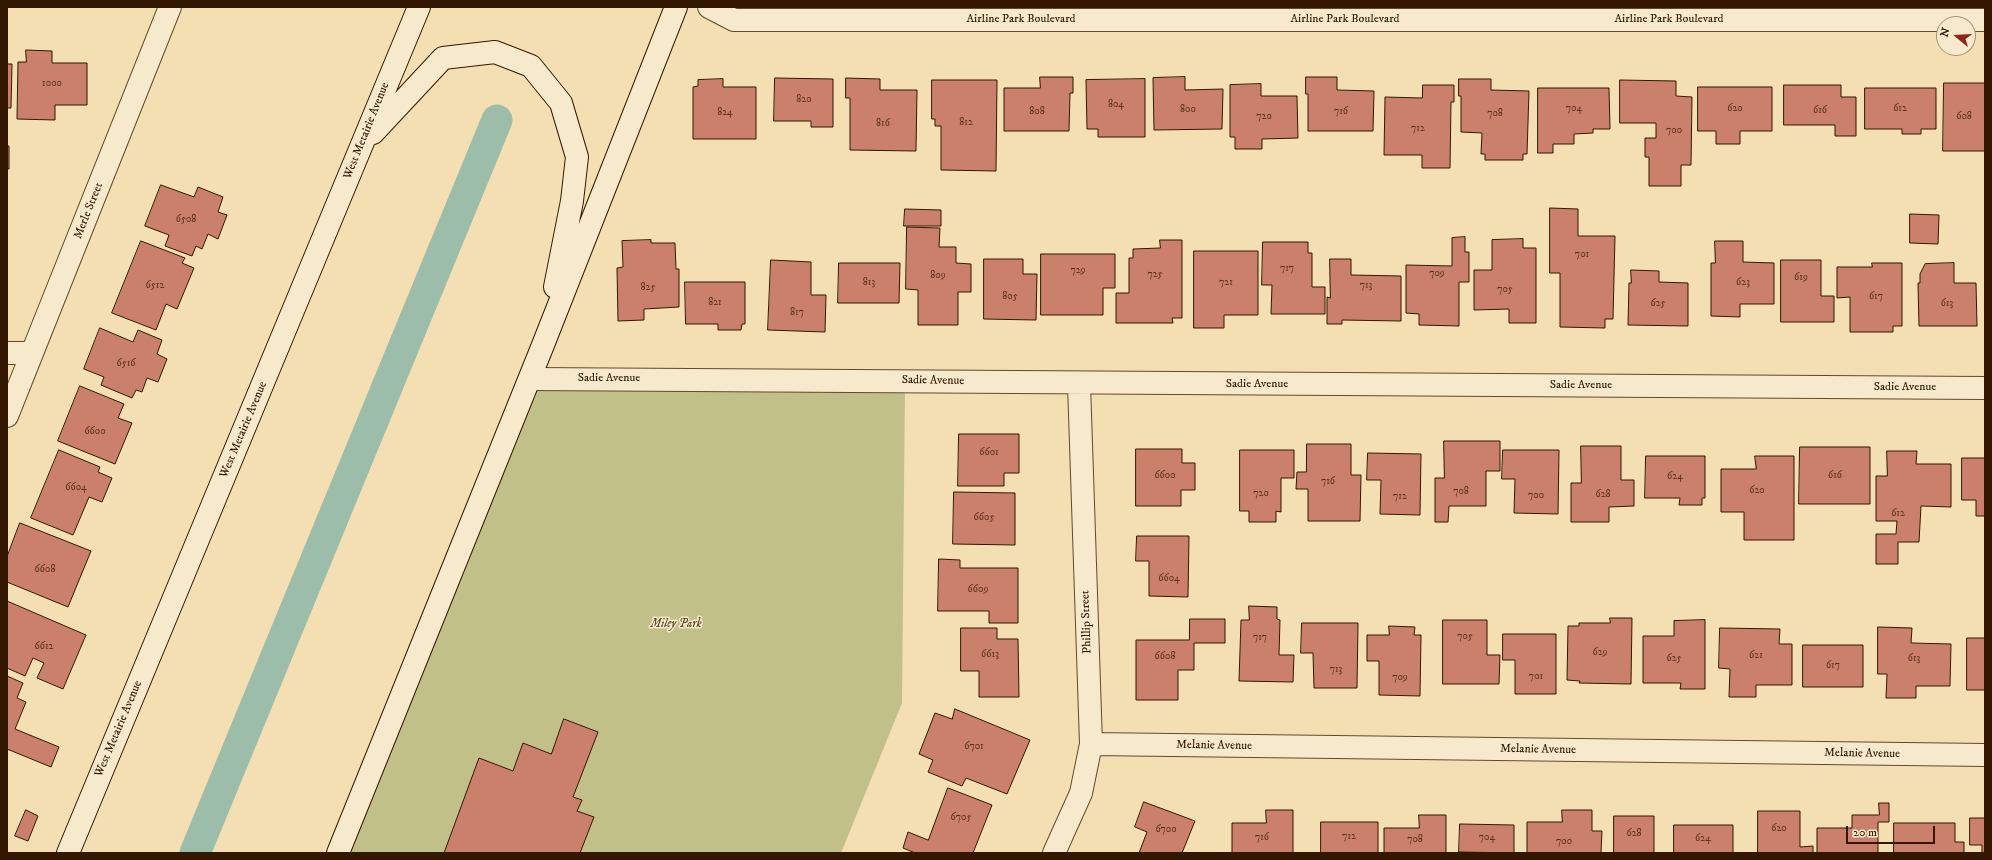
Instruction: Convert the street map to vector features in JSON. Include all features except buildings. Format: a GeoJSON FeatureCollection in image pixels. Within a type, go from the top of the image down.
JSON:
{"type":"FeatureCollection","features":[{"type":"Feature","properties":{"kind":"street","name":"Merle Street"},"geometry":{"type":"LineString","coordinates":[[7,416],[170,7]]}},
{"type":"Feature","properties":{"kind":"street","name":"West Metairie Avenue"},"geometry":{"type":"LineString","coordinates":[[68,853],[418,7]]}},
{"type":"Feature","properties":{"kind":"street"},"geometry":{"type":"LineString","coordinates":[[338,853],[530,379],[676,7]]}},
{"type":"Feature","properties":{"kind":"street","name":"Airline Park Boulevard"},"geometry":{"type":"LineString","coordinates":[[709,7],[734,20],[1413,13],[1985,20]]}},
{"type":"Feature","properties":{"kind":"street"},"geometry":{"type":"LineString","coordinates":[[361,146],[394,108],[443,58],[495,52],[531,66],[562,103],[577,157],[572,202],[543,345]]}},
{"type":"Feature","properties":{"kind":"street"},"geometry":{"type":"LineString","coordinates":[[7,353],[32,353]]}},
{"type":"Feature","properties":{"kind":"street","name":"Sadie Avenue"},"geometry":{"type":"LineString","coordinates":[[530,379],[1079,384],[1985,388]]}},
{"type":"Feature","properties":{"kind":"street","name":"Phillip Street"},"geometry":{"type":"LineString","coordinates":[[1054,853],[1081,793],[1091,744],[1079,384]]}},
{"type":"Feature","properties":{"kind":"street","name":"Melanie Avenue"},"geometry":{"type":"LineString","coordinates":[[1091,744],[1985,755]]}},
{"type":"Feature","properties":{"kind":"green space","name":"Miley Park"},"geometry":{"type":"Polygon","coordinates":[[[530,379],[905,381],[902,703],[841,853],[342,853],[530,379]]]}},
{"type":"Feature","properties":{"kind":"waterway"},"geometry":{"type":"LineString","coordinates":[[195,853],[497,120]]}}]}
